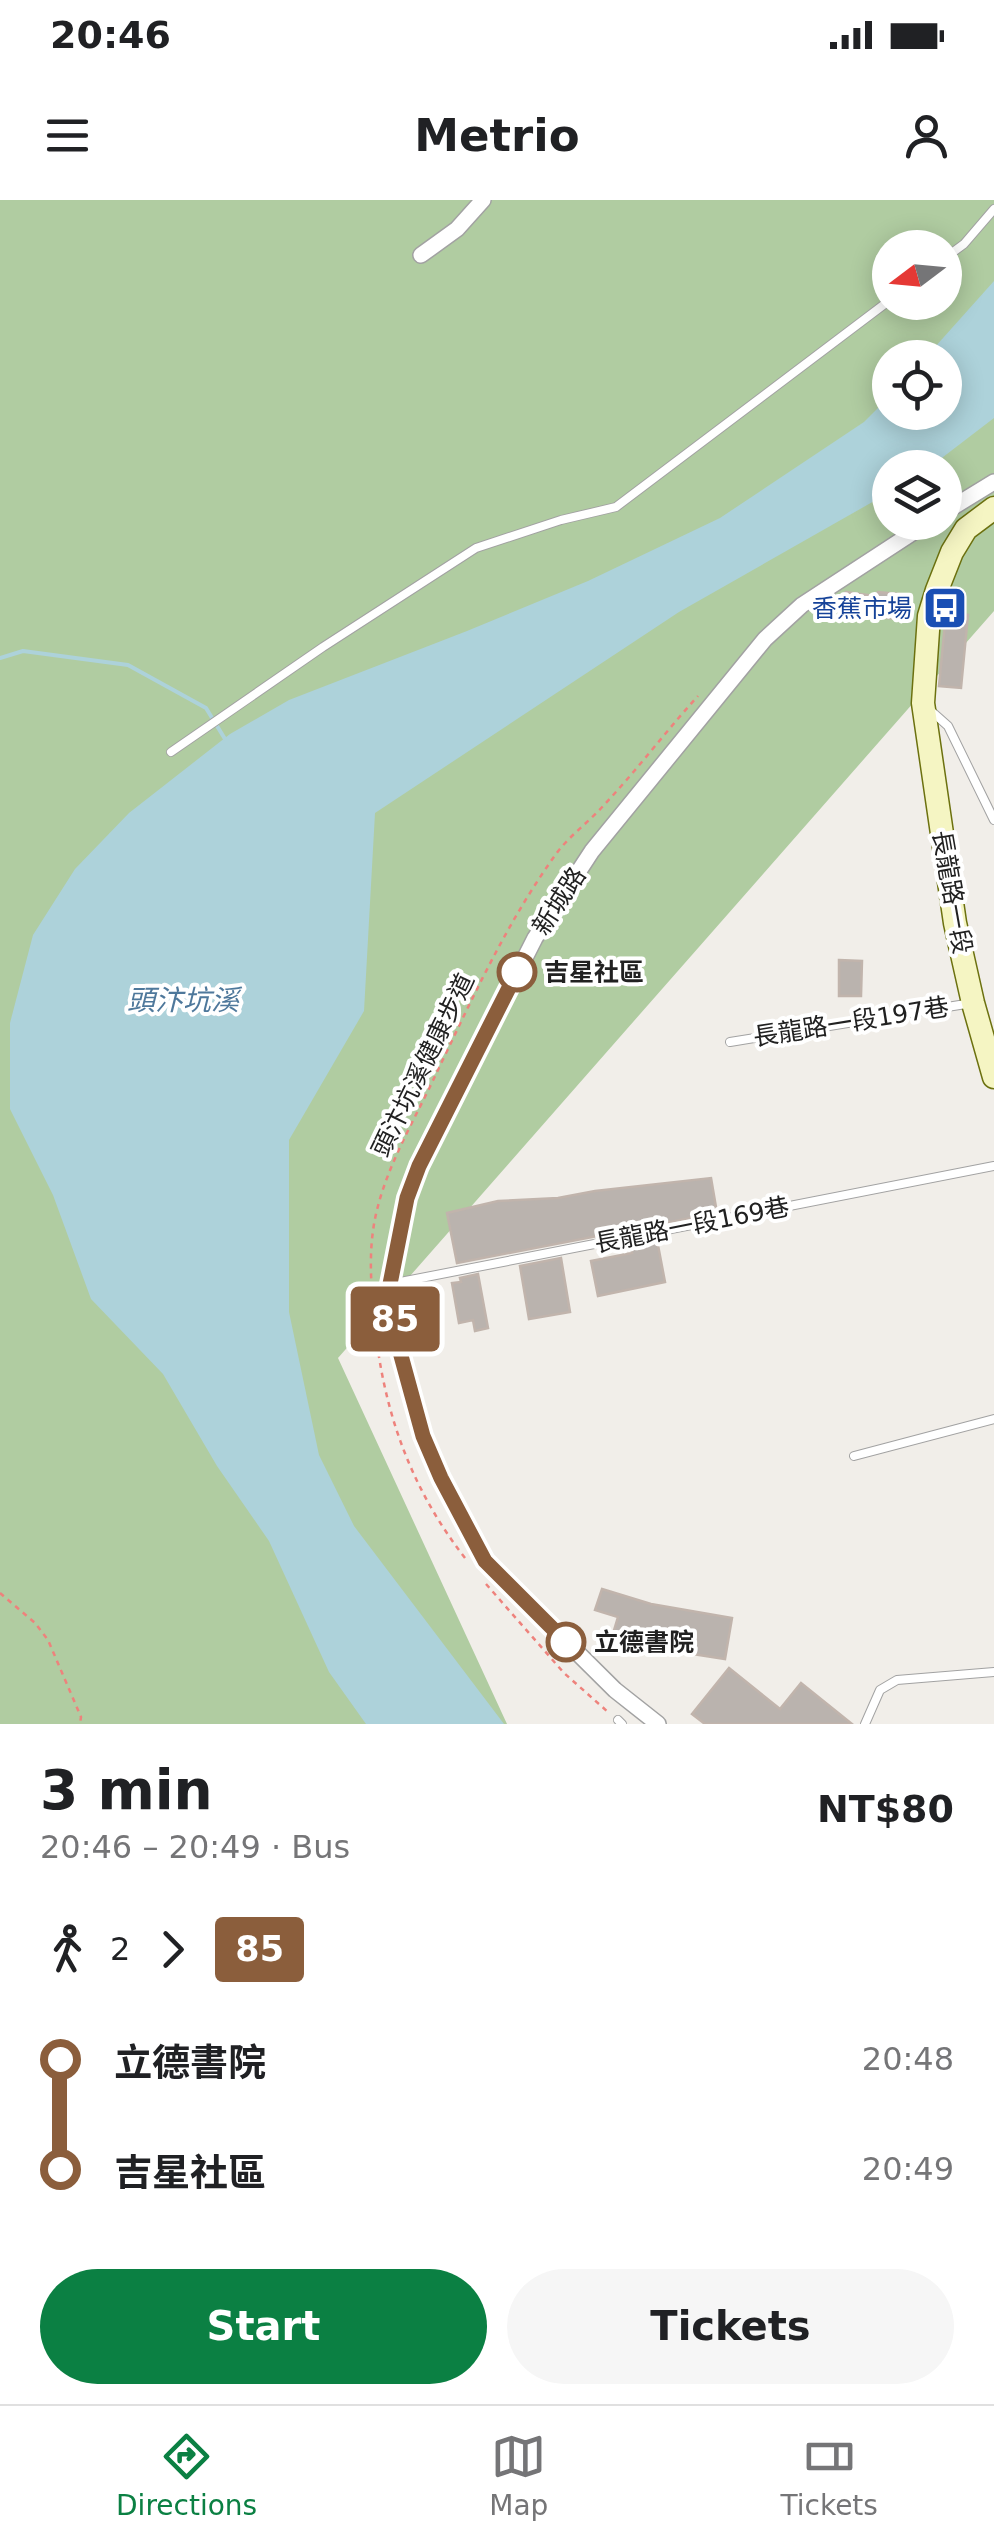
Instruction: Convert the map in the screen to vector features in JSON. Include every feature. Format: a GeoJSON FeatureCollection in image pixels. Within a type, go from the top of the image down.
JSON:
{"type":"FeatureCollection","features":[{"type":"Feature","properties":{"kind":"main road","name":"長龍路一段"},"geometry":{"type":"LineString","coordinates":[[994,508],[966,529],[937,590],[929,616],[923,704],[955,922],[972,1003],[994,1078]]}},
{"type":"Feature","properties":{"kind":"street"},"geometry":{"type":"LineString","coordinates":[[421,255],[457,229],[484,200]]}},
{"type":"Feature","properties":{"kind":"street"},"geometry":{"type":"LineString","coordinates":[[962,502],[994,482]]}},
{"type":"Feature","properties":{"kind":"street","name":"新城路"},"geometry":{"type":"LineString","coordinates":[[658,1724],[603,1678],[485,1561],[441,1478],[423,1436],[400,1352],[390,1284],[407,1198],[419,1166],[535,938],[592,850],[765,639],[802,605],[901,540]]}},
{"type":"Feature","properties":{"kind":"lane"},"geometry":{"type":"LineString","coordinates":[[962,245],[994,209]]}},
{"type":"Feature","properties":{"kind":"lane"},"geometry":{"type":"LineString","coordinates":[[171,752],[476,548],[616,507],[872,314]]}},
{"type":"Feature","properties":{"kind":"lane"},"geometry":{"type":"LineString","coordinates":[[923,704],[948,726],[994,820]]}},
{"type":"Feature","properties":{"kind":"lane","name":"長龍路一段197巷"},"geometry":{"type":"LineString","coordinates":[[730,1042],[972,1003]]}},
{"type":"Feature","properties":{"kind":"lane","name":"長龍路一段169巷"},"geometry":{"type":"LineString","coordinates":[[390,1284],[994,1166]]}},
{"type":"Feature","properties":{"kind":"lane"},"geometry":{"type":"LineString","coordinates":[[854,1456],[994,1418]]}},
{"type":"Feature","properties":{"kind":"lane"},"geometry":{"type":"LineString","coordinates":[[865,1724],[880,1690],[898,1680],[994,1672]]}},
{"type":"Feature","properties":{"kind":"path","name":"頭汴坑溪健康步道"},"geometry":{"type":"LineString","coordinates":[[468,1560],[406,1460],[388,1402],[380,1367],[371,1276],[378,1205],[416,1114],[526,898],[560,848],[606,803],[701,692]]}},
{"type":"Feature","properties":{"kind":"path"},"geometry":{"type":"LineString","coordinates":[[483,1580],[564,1673],[620,1722]]}},
{"type":"Feature","properties":{"kind":"path"},"geometry":{"type":"LineString","coordinates":[[0,1592],[48,1640],[82,1724]]}},
{"type":"Feature","properties":{"kind":"green space"},"geometry":{"type":"Polygon","coordinates":[[[0,200],[994,200],[994,611],[338,1358],[507,1724],[0,1724],[0,200]]]}},
{"type":"Feature","properties":{"kind":"water","name":"頭汴坑溪"},"geometry":{"type":"Polygon","coordinates":[[[994,281],[994,418],[952,450],[872,450],[872,502],[679,612],[375,813],[364,1011],[289,1140],[289,1312],[319,1455],[354,1526],[504,1724],[366,1724],[329,1672],[269,1541],[217,1466],[163,1374],[91,1299],[53,1195],[10,1109],[10,1023],[33,935],[75,869],[129,813],[230,734],[289,700],[588,581],[720,518],[872,414],[872,430],[962,430],[962,340],[941,340],[994,281]]]}},
{"type":"Feature","properties":{"kind":"building"},"geometry":{"type":"Polygon","coordinates":[[[846,592],[909,595],[907,620],[846,614],[846,605],[835,603],[846,592]]]}},
{"type":"Feature","properties":{"kind":"building"},"geometry":{"type":"Polygon","coordinates":[[[946,613],[968,615],[961,688],[939,686],[946,613]]]}},
{"type":"Feature","properties":{"kind":"building"},"geometry":{"type":"Polygon","coordinates":[[[839,960],[862,961],[861,996],[839,996],[839,960]]]}},
{"type":"Feature","properties":{"kind":"building"},"geometry":{"type":"Polygon","coordinates":[[[711,1178],[717,1213],[457,1263],[447,1213],[498,1201],[558,1198],[711,1178]]]}},
{"type":"Feature","properties":{"kind":"building"},"geometry":{"type":"Polygon","coordinates":[[[657,1240],[665,1282],[598,1296],[591,1261],[632,1253],[630,1245],[657,1240]]]}},
{"type":"Feature","properties":{"kind":"building"},"geometry":{"type":"Polygon","coordinates":[[[561,1258],[570,1312],[529,1319],[520,1266],[561,1258]]]}},
{"type":"Feature","properties":{"kind":"building"},"geometry":{"type":"Polygon","coordinates":[[[478,1274],[488,1328],[475,1331],[473,1320],[459,1323],[452,1283],[478,1274]]]}},
{"type":"Feature","properties":{"kind":"building"},"geometry":{"type":"Polygon","coordinates":[[[602,1589],[651,1604],[732,1618],[725,1659],[635,1645],[612,1637],[618,1617],[595,1610],[602,1589]]]}},
{"type":"Feature","properties":{"kind":"building"},"geometry":{"type":"Polygon","coordinates":[[[729,1668],[780,1709],[801,1683],[852,1724],[705,1724],[692,1714],[729,1668]]]}},
{"type":"Feature","properties":{"kind":"waterway"},"geometry":{"type":"LineString","coordinates":[[0,658],[23,651],[128,665],[206,708],[225,739]]}},
{"type":"Feature","properties":{"kind":"bus line","name":"85"},"geometry":{"type":"LineString","coordinates":[[517,972],[419,1166],[407,1198],[390,1284],[400,1352],[423,1436],[441,1478],[485,1561],[566,1642]]}},
{"type":"Feature","properties":{"kind":"place","name":"香蕉市場"},"geometry":{"type":"Point","coordinates":[945,608]}},
{"type":"Feature","properties":{"kind":"place","name":"吉星社區"},"geometry":{"type":"Point","coordinates":[517,972]}},
{"type":"Feature","properties":{"kind":"place","name":"立德書院"},"geometry":{"type":"Point","coordinates":[566,1642]}}]}
